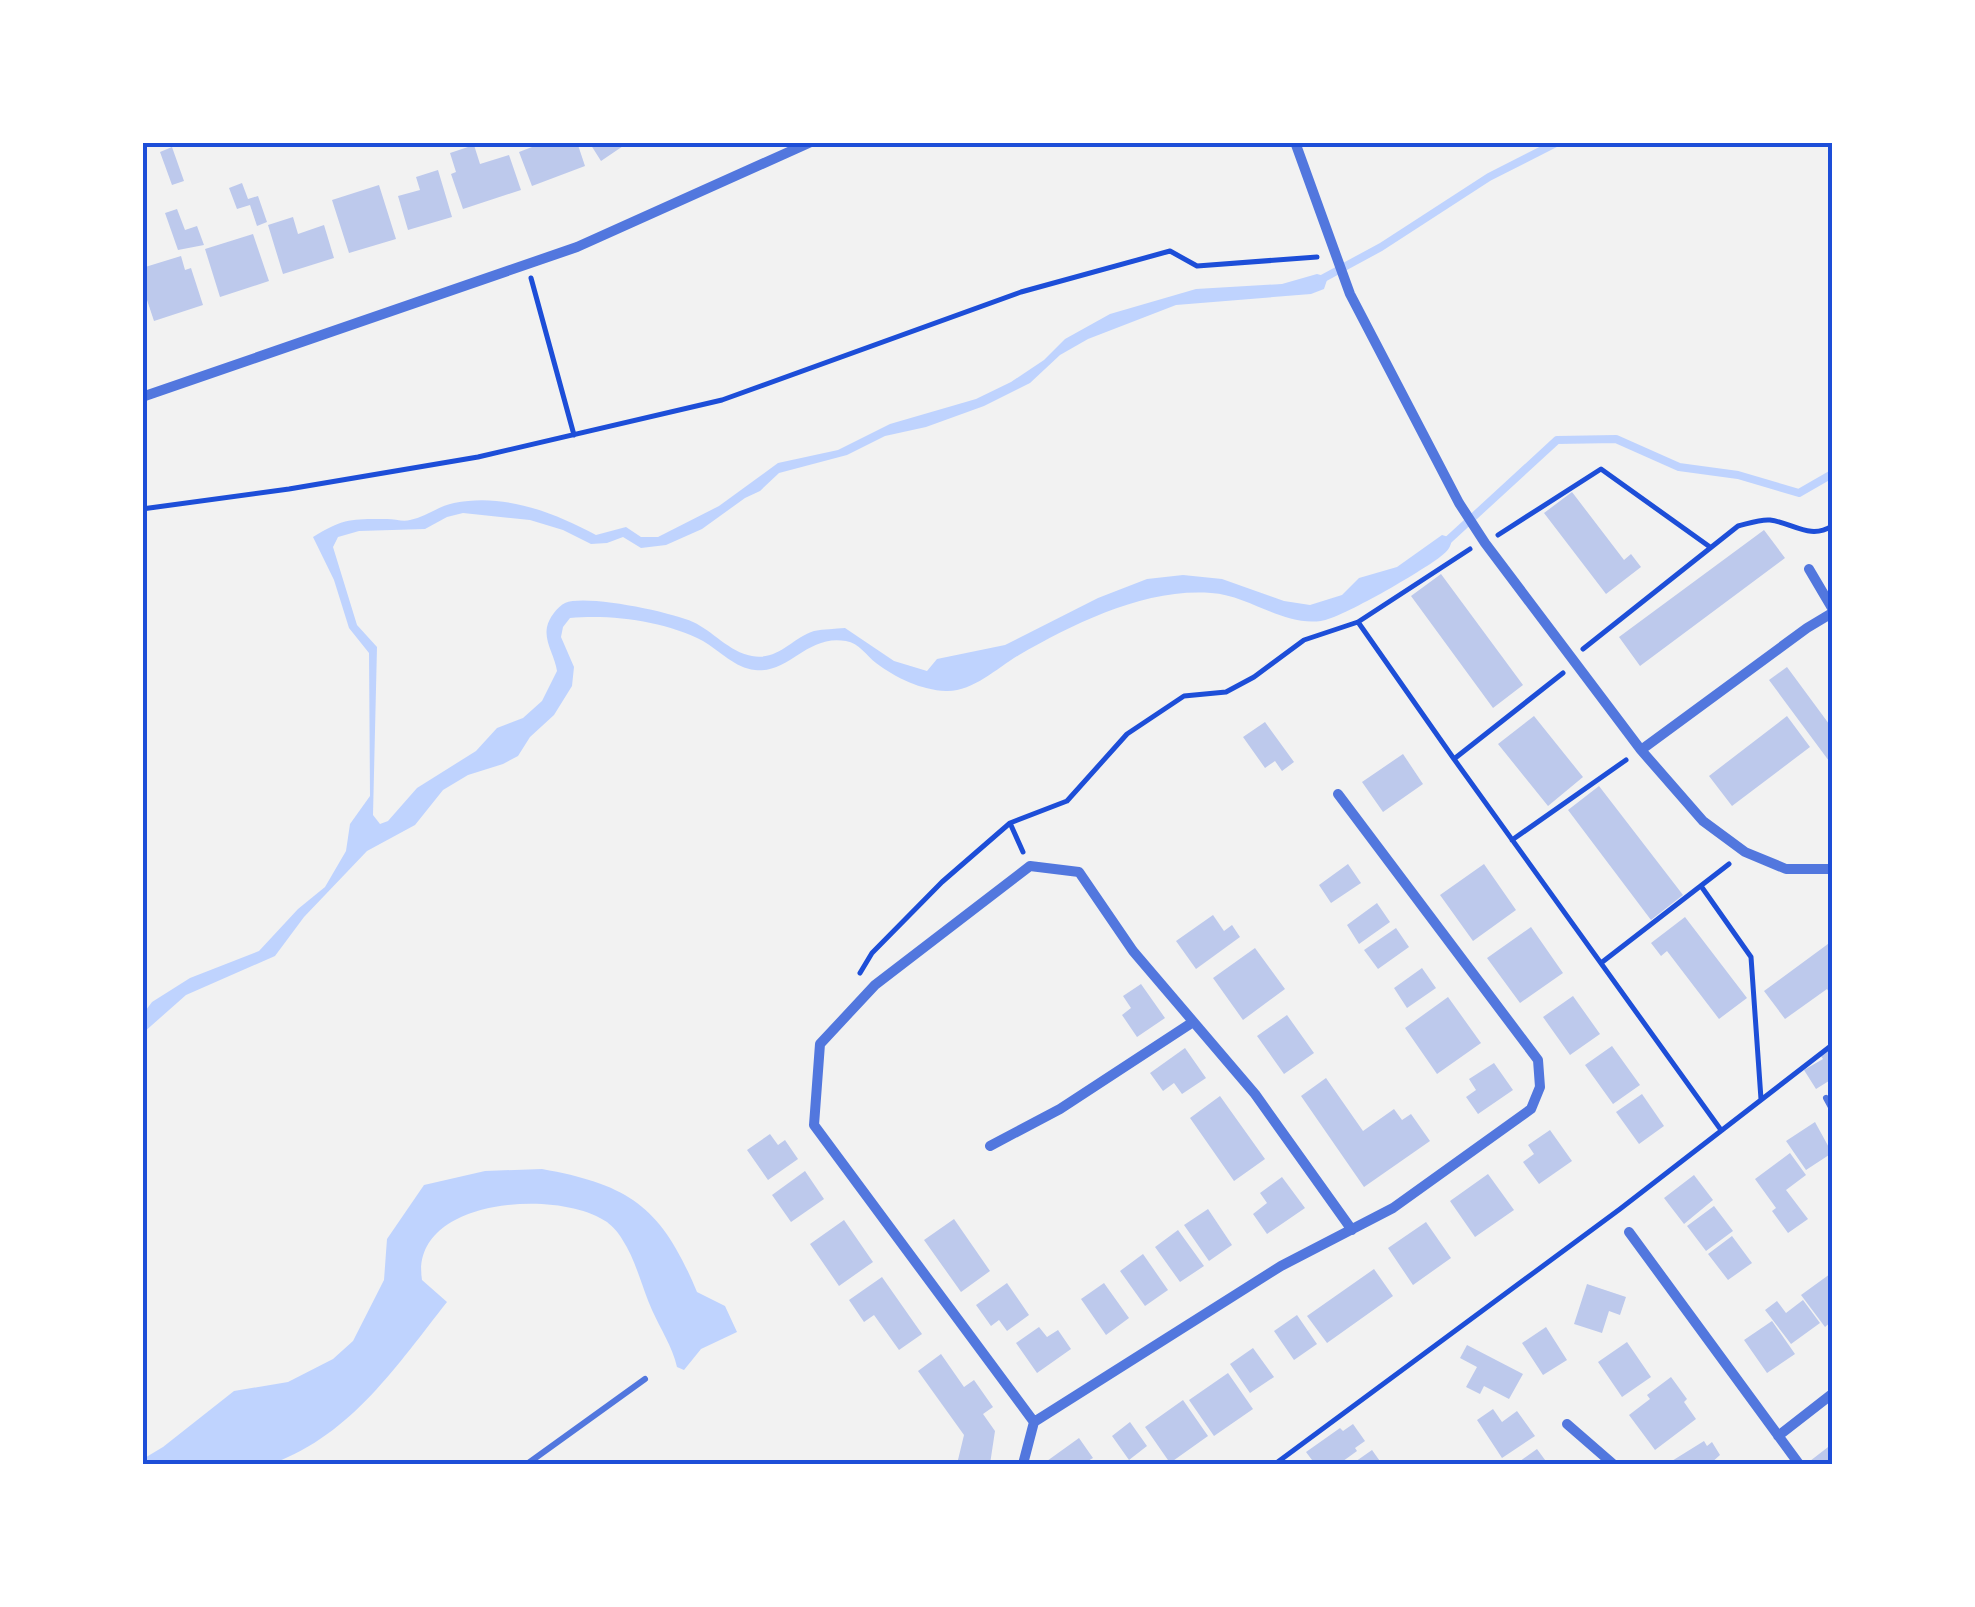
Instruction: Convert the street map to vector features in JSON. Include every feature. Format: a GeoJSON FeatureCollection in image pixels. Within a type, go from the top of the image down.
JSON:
{"type":"FeatureCollection","features":[{"type":"Feature","properties":{"kind":"street"},"geometry":{"type":"LineString","coordinates":[[142,398],[528,264],[682,202],[811,142]]}},
{"type":"Feature","properties":{"kind":"street"},"geometry":{"type":"LineString","coordinates":[[1295,142],[1350,294],[1475,529],[1641,750],[1703,820],[1745,852],[1786,869],[1832,870]]}},
{"type":"Feature","properties":{"kind":"street"},"geometry":{"type":"LineString","coordinates":[[1641,750],[1832,610],[1808,570]]}},
{"type":"Feature","properties":{"kind":"street"},"geometry":{"type":"LineString","coordinates":[[1023,1464],[1034,1422],[1281,1266],[1393,1208],[1531,1109],[1540,1087],[1538,1060],[1338,794]]}},
{"type":"Feature","properties":{"kind":"street"},"geometry":{"type":"LineString","coordinates":[[1034,1422],[814,1125],[820,1044],[875,985],[1030,866],[1079,872],[1133,951],[1255,1094],[1352,1230]]}},
{"type":"Feature","properties":{"kind":"street"},"geometry":{"type":"LineString","coordinates":[[990,1146],[1060,1109],[1194,1022]]}},
{"type":"Feature","properties":{"kind":"street"},"geometry":{"type":"LineString","coordinates":[[1629,1232],[1799,1464]]}},
{"type":"Feature","properties":{"kind":"street"},"geometry":{"type":"LineString","coordinates":[[1778,1436],[1832,1394]]}},
{"type":"Feature","properties":{"kind":"street"},"geometry":{"type":"LineString","coordinates":[[1567,1424],[1612,1464]]}},
{"type":"Feature","properties":{"kind":"lane"},"geometry":{"type":"LineString","coordinates":[[1826,1098],[1832,1109]]}},
{"type":"Feature","properties":{"kind":"lane"},"geometry":{"type":"LineString","coordinates":[[527,1464],[645,1379]]}},
{"type":"Feature","properties":{"kind":"path"},"geometry":{"type":"LineString","coordinates":[[142,509],[460,460],[722,400],[1020,292],[1170,251],[1196,266],[1336,256]]}},
{"type":"Feature","properties":{"kind":"path"},"geometry":{"type":"LineString","coordinates":[[528,264],[574,434]]}},
{"type":"Feature","properties":{"kind":"path"},"geometry":{"type":"LineString","coordinates":[[855,983],[872,952],[942,882],[1010,823],[1066,802],[1127,734],[1184,696],[1226,692],[1254,677],[1304,640],[1358,622],[1601,469],[1710,547]]}},
{"type":"Feature","properties":{"kind":"path"},"geometry":{"type":"LineString","coordinates":[[1454,759],[1558,680],[1597,635],[1738,526],[1768,520],[1822,532],[1832,526]]}},
{"type":"Feature","properties":{"kind":"path"},"geometry":{"type":"LineString","coordinates":[[1358,622],[1721,1130]]}},
{"type":"Feature","properties":{"kind":"path"},"geometry":{"type":"LineString","coordinates":[[1512,840],[1641,750]]}},
{"type":"Feature","properties":{"kind":"path"},"geometry":{"type":"LineString","coordinates":[[1010,823],[1030,866]]}},
{"type":"Feature","properties":{"kind":"path"},"geometry":{"type":"LineString","coordinates":[[1601,963],[1745,852]]}},
{"type":"Feature","properties":{"kind":"path"},"geometry":{"type":"LineString","coordinates":[[1700,886],[1751,956],[1761,1099]]}},
{"type":"Feature","properties":{"kind":"path"},"geometry":{"type":"LineString","coordinates":[[1275,1464],[1620,1209],[1832,1045]]}},
{"type":"Feature","properties":{"kind":"water"},"geometry":{"type":"Polygon","coordinates":[[[1317,274],[1328,277],[1324,289],[1311,294],[1176,305],[1088,339],[1060,355],[1030,383],[984,406],[926,427],[885,436],[847,455],[779,473],[760,491],[702,529],[666,545],[641,548],[623,537],[591,544],[530,520],[463,513],[425,529],[359,531],[338,537],[333,547],[357,625],[377,647],[373,815],[380,824],[388,821],[417,788],[476,751],[497,728],[523,718],[542,701],[557,671],[547,627],[565,603],[609,602],[667,614],[693,622],[736,650],[761,657],[814,631],[845,628],[894,661],[927,671],[937,659],[1005,645],[1098,598],[1147,579],[1183,575],[1222,579],[1284,601],[1310,605],[1342,595],[1359,578],[1397,567],[1442,535],[1452,538],[1447,551],[1431,564],[1331,618],[1292,619],[1211,593],[1161,596],[1087,620],[975,683],[946,691],[909,682],[846,641],[820,643],[778,666],[755,670],[672,628],[620,618],[570,618],[561,637],[574,667],[572,686],[554,715],[530,737],[518,756],[468,775],[443,790],[415,825],[367,851],[304,917],[275,956],[186,995],[143,1033],[143,1014],[152,1002],[190,978],[259,951],[298,909],[325,887],[346,851],[350,824],[370,796],[369,653],[349,628],[334,580],[313,537],[348,521],[407,521],[454,503],[491,501],[545,512],[596,535],[626,527],[641,537],[658,537],[719,506],[778,463],[838,450],[890,424],[976,399],[1011,382],[1044,360],[1065,339],[1110,314],[1196,289],[1282,284],[1317,274]]]}},
{"type":"Feature","properties":{"kind":"water"},"geometry":{"type":"Polygon","coordinates":[[[542,1169],[599,1183],[640,1205],[671,1240],[697,1292],[725,1306],[737,1332],[701,1349],[684,1370],[677,1367],[631,1256],[609,1224],[584,1211],[556,1205],[491,1208],[462,1217],[439,1232],[424,1253],[422,1280],[447,1302],[371,1395],[327,1434],[302,1450],[264,1465],[143,1464],[143,1459],[234,1391],[288,1382],[333,1359],[353,1341],[384,1280],[387,1239],[424,1185],[485,1171],[542,1169]]]}},
{"type":"Feature","properties":{"kind":"building"},"geometry":{"type":"Polygon","coordinates":[[[545,142],[577,142],[585,166],[532,186],[519,152],[545,142]]]}},
{"type":"Feature","properties":{"kind":"building"},"geometry":{"type":"Polygon","coordinates":[[[589,142],[629,142],[601,161],[589,142]]]}},
{"type":"Feature","properties":{"kind":"building"},"geometry":{"type":"Polygon","coordinates":[[[474,145],[480,164],[509,155],[521,190],[463,209],[451,174],[456,172],[450,153],[474,145]]]}},
{"type":"Feature","properties":{"kind":"building"},"geometry":{"type":"Polygon","coordinates":[[[172,147],[184,181],[172,185],[160,152],[172,147]]]}},
{"type":"Feature","properties":{"kind":"building"},"geometry":{"type":"Polygon","coordinates":[[[438,170],[452,217],[408,230],[398,196],[420,190],[416,177],[438,170]]]}},
{"type":"Feature","properties":{"kind":"building"},"geometry":{"type":"Polygon","coordinates":[[[242,183],[248,199],[258,196],[267,222],[257,226],[250,205],[237,209],[229,188],[242,183]]]}},
{"type":"Feature","properties":{"kind":"building"},"geometry":{"type":"Polygon","coordinates":[[[379,185],[396,239],[349,253],[332,200],[379,185]]]}},
{"type":"Feature","properties":{"kind":"building"},"geometry":{"type":"Polygon","coordinates":[[[177,209],[185,230],[197,226],[204,245],[178,250],[165,213],[177,209]]]}},
{"type":"Feature","properties":{"kind":"building"},"geometry":{"type":"Polygon","coordinates":[[[293,217],[298,234],[324,225],[334,258],[283,274],[268,225],[293,217]]]}},
{"type":"Feature","properties":{"kind":"building"},"geometry":{"type":"Polygon","coordinates":[[[253,234],[269,281],[220,297],[205,249],[253,234]]]}},
{"type":"Feature","properties":{"kind":"building"},"geometry":{"type":"Polygon","coordinates":[[[181,256],[185,270],[191,268],[203,305],[154,321],[142,285],[142,268],[181,256]]]}},
{"type":"Feature","properties":{"kind":"building"},"geometry":{"type":"Polygon","coordinates":[[[1572,492],[1624,560],[1631,554],[1641,567],[1606,594],[1544,513],[1572,492]]]}},
{"type":"Feature","properties":{"kind":"building"},"geometry":{"type":"Polygon","coordinates":[[[1764,530],[1785,558],[1640,666],[1619,637],[1764,530]]]}},
{"type":"Feature","properties":{"kind":"building"},"geometry":{"type":"Polygon","coordinates":[[[1441,574],[1523,685],[1493,708],[1411,596],[1441,574]]]}},
{"type":"Feature","properties":{"kind":"building"},"geometry":{"type":"Polygon","coordinates":[[[1787,667],[1832,728],[1829,761],[1769,680],[1787,667]]]}},
{"type":"Feature","properties":{"kind":"building"},"geometry":{"type":"Polygon","coordinates":[[[1534,716],[1583,777],[1548,806],[1498,744],[1534,716]]]}},
{"type":"Feature","properties":{"kind":"building"},"geometry":{"type":"Polygon","coordinates":[[[1787,716],[1810,747],[1732,806],[1709,776],[1787,716]]]}},
{"type":"Feature","properties":{"kind":"building"},"geometry":{"type":"Polygon","coordinates":[[[1265,722],[1294,762],[1282,771],[1275,761],[1265,768],[1243,737],[1265,722]]]}},
{"type":"Feature","properties":{"kind":"building"},"geometry":{"type":"Polygon","coordinates":[[[1403,754],[1423,784],[1383,812],[1362,782],[1403,754]]]}},
{"type":"Feature","properties":{"kind":"building"},"geometry":{"type":"Polygon","coordinates":[[[1599,786],[1683,895],[1651,920],[1568,810],[1599,786]]]}},
{"type":"Feature","properties":{"kind":"building"},"geometry":{"type":"Polygon","coordinates":[[[1348,864],[1361,883],[1331,903],[1319,885],[1348,864]]]}},
{"type":"Feature","properties":{"kind":"building"},"geometry":{"type":"Polygon","coordinates":[[[1484,864],[1516,910],[1473,941],[1440,895],[1484,864]]]}},
{"type":"Feature","properties":{"kind":"building"},"geometry":{"type":"Polygon","coordinates":[[[1377,903],[1390,922],[1359,944],[1347,925],[1377,903]]]}},
{"type":"Feature","properties":{"kind":"building"},"geometry":{"type":"Polygon","coordinates":[[[1213,915],[1224,931],[1232,925],[1240,937],[1196,969],[1176,941],[1213,915]]]}},
{"type":"Feature","properties":{"kind":"building"},"geometry":{"type":"Polygon","coordinates":[[[1685,917],[1747,998],[1719,1019],[1667,951],[1661,956],[1651,943],[1685,917]]]}},
{"type":"Feature","properties":{"kind":"building"},"geometry":{"type":"Polygon","coordinates":[[[1531,927],[1563,973],[1520,1003],[1487,958],[1531,927]]]}},
{"type":"Feature","properties":{"kind":"building"},"geometry":{"type":"Polygon","coordinates":[[[1396,928],[1409,947],[1378,969],[1364,950],[1396,928]]]}},
{"type":"Feature","properties":{"kind":"building"},"geometry":{"type":"Polygon","coordinates":[[[1832,941],[1832,997],[1827,989],[1785,1019],[1764,991],[1832,941]]]}},
{"type":"Feature","properties":{"kind":"building"},"geometry":{"type":"Polygon","coordinates":[[[1255,948],[1285,989],[1243,1020],[1213,978],[1255,948]]]}},
{"type":"Feature","properties":{"kind":"building"},"geometry":{"type":"Polygon","coordinates":[[[1422,968],[1436,988],[1407,1008],[1394,988],[1422,968]]]}},
{"type":"Feature","properties":{"kind":"building"},"geometry":{"type":"Polygon","coordinates":[[[1141,984],[1165,1018],[1137,1037],[1122,1015],[1131,1008],[1123,996],[1141,984]]]}},
{"type":"Feature","properties":{"kind":"building"},"geometry":{"type":"Polygon","coordinates":[[[1573,996],[1600,1034],[1570,1055],[1543,1017],[1573,996]]]}},
{"type":"Feature","properties":{"kind":"building"},"geometry":{"type":"Polygon","coordinates":[[[1448,997],[1481,1043],[1437,1074],[1405,1028],[1448,997]]]}},
{"type":"Feature","properties":{"kind":"building"},"geometry":{"type":"Polygon","coordinates":[[[1287,1015],[1314,1053],[1284,1074],[1257,1036],[1287,1015]]]}},
{"type":"Feature","properties":{"kind":"building"},"geometry":{"type":"Polygon","coordinates":[[[1612,1046],[1640,1085],[1613,1104],[1585,1065],[1612,1046]]]}},
{"type":"Feature","properties":{"kind":"building"},"geometry":{"type":"Polygon","coordinates":[[[1832,1047],[1832,1079],[1816,1089],[1804,1070],[1823,1059],[1820,1055],[1832,1047]]]}},
{"type":"Feature","properties":{"kind":"building"},"geometry":{"type":"Polygon","coordinates":[[[1185,1048],[1206,1078],[1182,1094],[1174,1083],[1163,1091],[1150,1073],[1185,1048]]]}},
{"type":"Feature","properties":{"kind":"building"},"geometry":{"type":"Polygon","coordinates":[[[1494,1063],[1513,1090],[1478,1114],[1466,1097],[1476,1090],[1469,1079],[1494,1063]]]}},
{"type":"Feature","properties":{"kind":"building"},"geometry":{"type":"Polygon","coordinates":[[[1326,1078],[1363,1131],[1394,1109],[1402,1120],[1411,1114],[1430,1141],[1364,1187],[1301,1096],[1326,1078]]]}},
{"type":"Feature","properties":{"kind":"building"},"geometry":{"type":"Polygon","coordinates":[[[1642,1094],[1664,1126],[1639,1144],[1616,1112],[1642,1094]]]}},
{"type":"Feature","properties":{"kind":"building"},"geometry":{"type":"Polygon","coordinates":[[[1220,1096],[1265,1159],[1234,1181],[1190,1118],[1220,1096]]]}},
{"type":"Feature","properties":{"kind":"building"},"geometry":{"type":"Polygon","coordinates":[[[1815,1122],[1832,1153],[1806,1170],[1786,1141],[1815,1122]]]}},
{"type":"Feature","properties":{"kind":"building"},"geometry":{"type":"Polygon","coordinates":[[[1550,1130],[1572,1161],[1539,1184],[1523,1162],[1534,1154],[1528,1145],[1550,1130]]]}},
{"type":"Feature","properties":{"kind":"building"},"geometry":{"type":"Polygon","coordinates":[[[770,1134],[778,1145],[785,1140],[798,1159],[768,1180],[747,1150],[770,1134]]]}},
{"type":"Feature","properties":{"kind":"building"},"geometry":{"type":"Polygon","coordinates":[[[1790,1153],[1806,1175],[1786,1190],[1808,1219],[1788,1233],[1755,1179],[1790,1153]]]}},
{"type":"Feature","properties":{"kind":"building"},"geometry":{"type":"Polygon","coordinates":[[[805,1171],[824,1199],[791,1222],[772,1195],[805,1171]]]}},
{"type":"Feature","properties":{"kind":"building"},"geometry":{"type":"Polygon","coordinates":[[[1488,1174],[1514,1210],[1475,1237],[1450,1201],[1488,1174]]]}},
{"type":"Feature","properties":{"kind":"building"},"geometry":{"type":"Polygon","coordinates":[[[1694,1175],[1713,1200],[1684,1224],[1664,1198],[1694,1175]]]}},
{"type":"Feature","properties":{"kind":"building"},"geometry":{"type":"Polygon","coordinates":[[[1282,1177],[1305,1208],[1267,1234],[1253,1214],[1267,1203],[1260,1193],[1282,1177]]]}},
{"type":"Feature","properties":{"kind":"building"},"geometry":{"type":"Polygon","coordinates":[[[1714,1206],[1733,1231],[1706,1251],[1687,1226],[1714,1206]]]}},
{"type":"Feature","properties":{"kind":"building"},"geometry":{"type":"Polygon","coordinates":[[[1208,1209],[1232,1245],[1209,1261],[1184,1225],[1208,1209]]]}},
{"type":"Feature","properties":{"kind":"building"},"geometry":{"type":"Polygon","coordinates":[[[954,1219],[990,1271],[961,1292],[924,1240],[954,1219]]]}},
{"type":"Feature","properties":{"kind":"building"},"geometry":{"type":"Polygon","coordinates":[[[844,1220],[873,1262],[839,1286],[810,1244],[844,1220]]]}},
{"type":"Feature","properties":{"kind":"building"},"geometry":{"type":"Polygon","coordinates":[[[1426,1222],[1451,1258],[1413,1285],[1388,1248],[1426,1222]]]}},
{"type":"Feature","properties":{"kind":"building"},"geometry":{"type":"Polygon","coordinates":[[[1178,1230],[1204,1266],[1180,1282],[1155,1247],[1178,1230]]]}},
{"type":"Feature","properties":{"kind":"building"},"geometry":{"type":"Polygon","coordinates":[[[1732,1236],[1752,1263],[1728,1280],[1708,1254],[1732,1236]]]}},
{"type":"Feature","properties":{"kind":"building"},"geometry":{"type":"Polygon","coordinates":[[[1143,1254],[1168,1290],[1145,1306],[1120,1271],[1143,1254]]]}},
{"type":"Feature","properties":{"kind":"building"},"geometry":{"type":"Polygon","coordinates":[[[1374,1269],[1393,1296],[1327,1343],[1307,1316],[1374,1269]]]}},
{"type":"Feature","properties":{"kind":"building"},"geometry":{"type":"Polygon","coordinates":[[[1830,1274],[1832,1321],[1825,1327],[1801,1295],[1830,1274]]]}},
{"type":"Feature","properties":{"kind":"building"},"geometry":{"type":"Polygon","coordinates":[[[882,1277],[922,1334],[899,1350],[874,1315],[864,1322],[849,1300],[882,1277]]]}},
{"type":"Feature","properties":{"kind":"building"},"geometry":{"type":"Polygon","coordinates":[[[1007,1283],[1029,1315],[1007,1331],[999,1320],[991,1326],[976,1305],[1007,1283]]]}},
{"type":"Feature","properties":{"kind":"building"},"geometry":{"type":"Polygon","coordinates":[[[1104,1283],[1129,1318],[1106,1335],[1081,1299],[1104,1283]]]}},
{"type":"Feature","properties":{"kind":"building"},"geometry":{"type":"Polygon","coordinates":[[[1587,1284],[1626,1297],[1620,1315],[1609,1311],[1602,1333],[1574,1324],[1587,1284]]]}},
{"type":"Feature","properties":{"kind":"building"},"geometry":{"type":"Polygon","coordinates":[[[1803,1300],[1820,1323],[1791,1344],[1765,1310],[1777,1301],[1786,1313],[1803,1300]]]}},
{"type":"Feature","properties":{"kind":"building"},"geometry":{"type":"Polygon","coordinates":[[[1297,1315],[1317,1344],[1294,1360],[1274,1331],[1297,1315]]]}},
{"type":"Feature","properties":{"kind":"building"},"geometry":{"type":"Polygon","coordinates":[[[1772,1321],[1795,1354],[1767,1373],[1744,1340],[1772,1321]]]}},
{"type":"Feature","properties":{"kind":"building"},"geometry":{"type":"Polygon","coordinates":[[[1039,1327],[1047,1337],[1058,1330],[1071,1349],[1037,1373],[1016,1343],[1039,1327]]]}},
{"type":"Feature","properties":{"kind":"building"},"geometry":{"type":"Polygon","coordinates":[[[1546,1327],[1567,1360],[1543,1375],[1522,1343],[1546,1327]]]}},
{"type":"Feature","properties":{"kind":"building"},"geometry":{"type":"Polygon","coordinates":[[[1627,1342],[1651,1377],[1622,1397],[1598,1362],[1627,1342]]]}},
{"type":"Feature","properties":{"kind":"building"},"geometry":{"type":"Polygon","coordinates":[[[1467,1345],[1523,1374],[1509,1399],[1484,1386],[1480,1394],[1466,1387],[1477,1367],[1460,1358],[1467,1345]]]}},
{"type":"Feature","properties":{"kind":"building"},"geometry":{"type":"Polygon","coordinates":[[[1253,1348],[1274,1377],[1250,1393],[1230,1364],[1253,1348]]]}},
{"type":"Feature","properties":{"kind":"building"},"geometry":{"type":"Polygon","coordinates":[[[941,1354],[964,1387],[974,1380],[993,1407],[983,1414],[995,1431],[990,1464],[957,1464],[964,1435],[918,1371],[941,1354]]]}},
{"type":"Feature","properties":{"kind":"building"},"geometry":{"type":"Polygon","coordinates":[[[1228,1373],[1253,1409],[1214,1436],[1189,1400],[1228,1373]]]}},
{"type":"Feature","properties":{"kind":"building"},"geometry":{"type":"Polygon","coordinates":[[[1671,1377],[1696,1419],[1655,1450],[1629,1415],[1671,1377]]]}},
{"type":"Feature","properties":{"kind":"building"},"geometry":{"type":"Polygon","coordinates":[[[1183,1400],[1208,1436],[1170,1463],[1145,1427],[1183,1400]]]}},
{"type":"Feature","properties":{"kind":"building"},"geometry":{"type":"Polygon","coordinates":[[[1493,1409],[1502,1422],[1517,1411],[1535,1436],[1502,1458],[1477,1420],[1493,1409]]]}},
{"type":"Feature","properties":{"kind":"building"},"geometry":{"type":"Polygon","coordinates":[[[1130,1422],[1147,1446],[1129,1460],[1112,1436],[1130,1422]]]}},
{"type":"Feature","properties":{"kind":"building"},"geometry":{"type":"Polygon","coordinates":[[[1353,1424],[1365,1441],[1355,1448],[1357,1451],[1339,1464],[1315,1464],[1306,1452],[1340,1428],[1343,1431],[1353,1424]]]}},
{"type":"Feature","properties":{"kind":"building"},"geometry":{"type":"Polygon","coordinates":[[[1079,1438],[1093,1458],[1083,1464],[1049,1464],[1047,1461],[1079,1438]]]}},
{"type":"Feature","properties":{"kind":"building"},"geometry":{"type":"Polygon","coordinates":[[[1704,1441],[1707,1446],[1712,1442],[1720,1455],[1710,1464],[1667,1464],[1704,1441]]]}},
{"type":"Feature","properties":{"kind":"building"},"geometry":{"type":"Polygon","coordinates":[[[1832,1444],[1832,1464],[1810,1461],[1832,1444]]]}},
{"type":"Feature","properties":{"kind":"building"},"geometry":{"type":"Polygon","coordinates":[[[1537,1449],[1548,1464],[1516,1464],[1537,1449]]]}},
{"type":"Feature","properties":{"kind":"building"},"geometry":{"type":"Polygon","coordinates":[[[1372,1450],[1382,1464],[1352,1464],[1372,1450]]]}},
{"type":"Feature","properties":{"kind":"waterway"},"geometry":{"type":"LineString","coordinates":[[1320,280],[1381,247],[1489,177],[1558,142]]}},
{"type":"Feature","properties":{"kind":"waterway"},"geometry":{"type":"LineString","coordinates":[[1446,542],[1557,440],[1616,439],[1679,467],[1738,475],[1799,493],[1832,474]]}}]}
